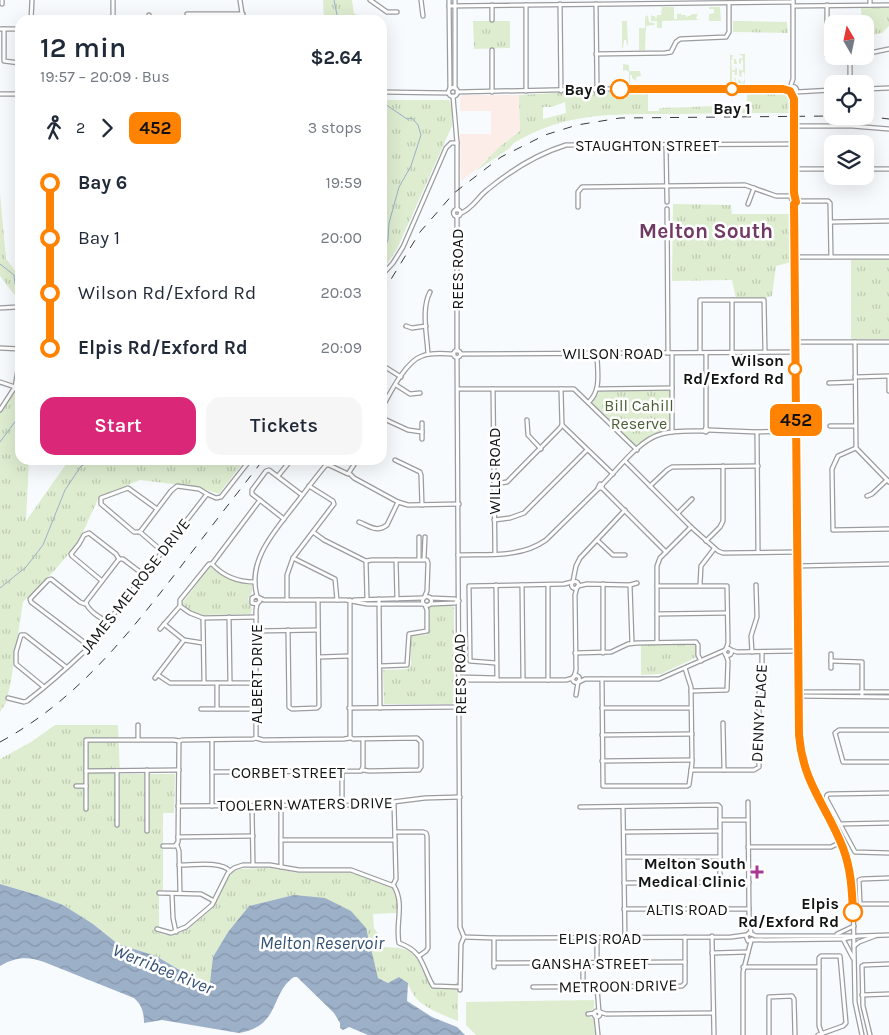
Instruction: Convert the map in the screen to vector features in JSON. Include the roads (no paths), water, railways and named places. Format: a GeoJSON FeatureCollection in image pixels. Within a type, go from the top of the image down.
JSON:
{"type":"FeatureCollection","features":[{"type":"Feature","properties":{"kind":"street"},"geometry":{"type":"LineString","coordinates":[[31,15],[32,0]]}},
{"type":"Feature","properties":{"kind":"street"},"geometry":{"type":"LineString","coordinates":[[113,0],[113,15]]}},
{"type":"Feature","properties":{"kind":"street"},"geometry":{"type":"LineString","coordinates":[[187,14],[242,14],[240,0]]}},
{"type":"Feature","properties":{"kind":"street"},"geometry":{"type":"LineString","coordinates":[[370,0],[387,12],[397,12]]}},
{"type":"Feature","properties":{"kind":"street"},"geometry":{"type":"LineString","coordinates":[[421,0],[424,16]]}},
{"type":"Feature","properties":{"kind":"street"},"geometry":{"type":"LineString","coordinates":[[449,0],[449,90],[453,96],[457,210],[459,215]]}},
{"type":"Feature","properties":{"kind":"street"},"geometry":{"type":"LineString","coordinates":[[453,96],[456,90],[455,0]]}},
{"type":"Feature","properties":{"kind":"street"},"geometry":{"type":"LineString","coordinates":[[870,0],[870,5]]}},
{"type":"Feature","properties":{"kind":"street"},"geometry":{"type":"LineString","coordinates":[[449,6],[673,2],[889,5]]}},
{"type":"Feature","properties":{"kind":"street"},"geometry":{"type":"LineString","coordinates":[[596,54],[665,53],[671,52],[676,42],[680,39],[726,37],[729,32],[729,3]]}},
{"type":"Feature","properties":{"kind":"street"},"geometry":{"type":"LineString","coordinates":[[793,3],[793,79],[790,90],[794,99]]}},
{"type":"Feature","properties":{"kind":"street"},"geometry":{"type":"LineString","coordinates":[[560,4],[561,90]]}},
{"type":"Feature","properties":{"kind":"street"},"geometry":{"type":"LineString","coordinates":[[596,4],[597,88]]}},
{"type":"Feature","properties":{"kind":"street"},"geometry":{"type":"LineString","coordinates":[[492,5],[492,20]]}},
{"type":"Feature","properties":{"kind":"street"},"geometry":{"type":"LineString","coordinates":[[526,5],[526,91]]}},
{"type":"Feature","properties":{"kind":"street"},"geometry":{"type":"LineString","coordinates":[[827,5],[827,15]]}},
{"type":"Feature","properties":{"kind":"street"},"geometry":{"type":"LineString","coordinates":[[15,29],[2,29],[4,61],[15,62]]}},
{"type":"Feature","properties":{"kind":"street"},"geometry":{"type":"LineString","coordinates":[[874,52],[889,49]]}},
{"type":"Feature","properties":{"kind":"street"},"geometry":{"type":"LineString","coordinates":[[492,50],[492,92]]}},
{"type":"Feature","properties":{"kind":"street"},"geometry":{"type":"LineString","coordinates":[[793,79],[796,90],[794,99],[792,202],[795,202],[799,735],[804,764],[813,788],[847,857],[852,883],[855,1002],[862,1035]]}},
{"type":"Feature","properties":{"kind":"street"},"geometry":{"type":"LineString","coordinates":[[387,92],[456,90],[492,92],[597,88],[824,90]]}},
{"type":"Feature","properties":{"kind":"street"},"geometry":{"type":"LineString","coordinates":[[874,89],[889,88]]}},
{"type":"Feature","properties":{"kind":"street"},"geometry":{"type":"LineString","coordinates":[[0,94],[15,94]]}},
{"type":"Feature","properties":{"kind":"street"},"geometry":{"type":"LineString","coordinates":[[794,126],[852,126],[889,129]]}},
{"type":"Feature","properties":{"kind":"street"},"geometry":{"type":"LineString","coordinates":[[387,270],[403,247],[446,148],[451,143],[456,143]]}},
{"type":"Feature","properties":{"kind":"street","name":"STAUGHTON STREET"},"geometry":{"type":"LineString","coordinates":[[459,215],[468,210],[481,195],[500,179],[560,147],[571,145],[794,144]]}},
{"type":"Feature","properties":{"kind":"street"},"geometry":{"type":"LineString","coordinates":[[666,145],[667,202]]}},
{"type":"Feature","properties":{"kind":"street"},"geometry":{"type":"LineString","coordinates":[[874,169],[889,169]]}},
{"type":"Feature","properties":{"kind":"street"},"geometry":{"type":"LineString","coordinates":[[794,170],[824,170]]}},
{"type":"Feature","properties":{"kind":"street"},"geometry":{"type":"LineString","coordinates":[[578,207],[578,192],[582,187],[745,185],[776,196],[793,195]]}},
{"type":"Feature","properties":{"kind":"street"},"geometry":{"type":"LineString","coordinates":[[748,204],[754,188]]}},
{"type":"Feature","properties":{"kind":"street"},"geometry":{"type":"LineString","coordinates":[[795,202],[828,201],[831,204],[831,257]]}},
{"type":"Feature","properties":{"kind":"street"},"geometry":{"type":"LineString","coordinates":[[667,209],[672,432]]}},
{"type":"Feature","properties":{"kind":"street","name":"REES ROAD"},"geometry":{"type":"LineString","coordinates":[[419,956],[433,986],[460,988],[460,944],[464,937],[460,927],[457,355],[459,215]]}},
{"type":"Feature","properties":{"kind":"street"},"geometry":{"type":"LineString","coordinates":[[831,222],[889,221]]}},
{"type":"Feature","properties":{"kind":"street"},"geometry":{"type":"LineString","coordinates":[[794,257],[889,257]]}},
{"type":"Feature","properties":{"kind":"street"},"geometry":{"type":"LineString","coordinates":[[428,354],[426,326],[427,297],[430,292]]}},
{"type":"Feature","properties":{"kind":"street"},"geometry":{"type":"LineString","coordinates":[[700,352],[700,300],[764,300],[765,352]]}},
{"type":"Feature","properties":{"kind":"street"},"geometry":{"type":"LineString","coordinates":[[732,300],[732,352]]}},
{"type":"Feature","properties":{"kind":"street"},"geometry":{"type":"LineString","coordinates":[[0,308],[15,307]]}},
{"type":"Feature","properties":{"kind":"street"},"geometry":{"type":"LineString","coordinates":[[406,326],[412,328],[426,326]]}},
{"type":"Feature","properties":{"kind":"street"},"geometry":{"type":"LineString","coordinates":[[795,342],[889,342]]}},
{"type":"Feature","properties":{"kind":"street"},"geometry":{"type":"LineString","coordinates":[[855,342],[856,448],[888,481],[867,496]]}},
{"type":"Feature","properties":{"kind":"street"},"geometry":{"type":"LineString","coordinates":[[0,348],[15,349]]}},
{"type":"Feature","properties":{"kind":"street"},"geometry":{"type":"LineString","coordinates":[[706,352],[706,430]]}},
{"type":"Feature","properties":{"kind":"street","name":"WILSON ROAD"},"geometry":{"type":"LineString","coordinates":[[457,355],[795,352]]}},
{"type":"Feature","properties":{"kind":"street"},"geometry":{"type":"LineString","coordinates":[[589,402],[598,389],[597,353]]}},
{"type":"Feature","properties":{"kind":"street"},"geometry":{"type":"LineString","coordinates":[[387,400],[412,361],[428,354],[457,355]]}},
{"type":"Feature","properties":{"kind":"street"},"geometry":{"type":"LineString","coordinates":[[387,368],[401,377]]}},
{"type":"Feature","properties":{"kind":"street"},"geometry":{"type":"LineString","coordinates":[[855,377],[889,376],[889,391]]}},
{"type":"Feature","properties":{"kind":"street"},"geometry":{"type":"LineString","coordinates":[[0,382],[14,387]]}},
{"type":"Feature","properties":{"kind":"street"},"geometry":{"type":"LineString","coordinates":[[0,410],[15,382]]}},
{"type":"Feature","properties":{"kind":"street"},"geometry":{"type":"LineString","coordinates":[[829,383],[855,382]]}},
{"type":"Feature","properties":{"kind":"street"},"geometry":{"type":"LineString","coordinates":[[396,385],[410,394],[420,393]]}},
{"type":"Feature","properties":{"kind":"street"},"geometry":{"type":"LineString","coordinates":[[598,389],[672,388]]}},
{"type":"Feature","properties":{"kind":"street"},"geometry":{"type":"LineString","coordinates":[[458,389],[574,389],[636,450]]}},
{"type":"Feature","properties":{"kind":"street","name":"WILLS ROAD"},"geometry":{"type":"LineString","coordinates":[[493,389],[494,554]]}},
{"type":"Feature","properties":{"kind":"street"},"geometry":{"type":"LineString","coordinates":[[494,484],[507,482],[562,425],[561,389]]}},
{"type":"Feature","properties":{"kind":"street"},"geometry":{"type":"LineString","coordinates":[[387,420],[408,430],[422,432]]}},
{"type":"Feature","properties":{"kind":"street"},"geometry":{"type":"LineString","coordinates":[[526,420],[528,435],[541,448]]}},
{"type":"Feature","properties":{"kind":"street"},"geometry":{"type":"LineString","coordinates":[[422,423],[422,439]]}},
{"type":"Feature","properties":{"kind":"street"},"geometry":{"type":"LineString","coordinates":[[562,425],[613,474]]}},
{"type":"Feature","properties":{"kind":"street"},"geometry":{"type":"LineString","coordinates":[[830,426],[855,426]]}},
{"type":"Feature","properties":{"kind":"street"},"geometry":{"type":"LineString","coordinates":[[458,554],[518,553],[537,546],[546,540],[636,450],[652,437],[672,432],[706,430],[757,432],[796,430]]}},
{"type":"Feature","properties":{"kind":"street"},"geometry":{"type":"LineString","coordinates":[[757,432],[758,552]]}},
{"type":"Feature","properties":{"kind":"street"},"geometry":{"type":"LineString","coordinates":[[856,448],[838,456],[832,469],[833,530],[889,529]]}},
{"type":"Feature","properties":{"kind":"street"},"geometry":{"type":"LineString","coordinates":[[494,520],[515,517],[524,513],[588,450]]}},
{"type":"Feature","properties":{"kind":"street"},"geometry":{"type":"LineString","coordinates":[[395,460],[420,472],[422,505]]}},
{"type":"Feature","properties":{"kind":"street"},"geometry":{"type":"LineString","coordinates":[[625,461],[714,549],[723,552],[797,552]]}},
{"type":"Feature","properties":{"kind":"street"},"geometry":{"type":"LineString","coordinates":[[140,532],[171,491],[177,486],[199,489],[216,498],[221,497],[246,465]]}},
{"type":"Feature","properties":{"kind":"street"},"geometry":{"type":"LineString","coordinates":[[278,476],[287,465]]}},
{"type":"Feature","properties":{"kind":"street"},"geometry":{"type":"LineString","coordinates":[[328,465],[346,474],[350,474],[398,502],[412,506],[459,504]]}},
{"type":"Feature","properties":{"kind":"street","name":"ALBERT DRIVE"},"geometry":{"type":"LineString","coordinates":[[256,738],[256,631],[253,617],[258,600],[255,591],[257,569],[261,554],[269,540],[325,466],[328,465]]}},
{"type":"Feature","properties":{"kind":"street"},"geometry":{"type":"LineString","coordinates":[[350,474],[354,465]]}},
{"type":"Feature","properties":{"kind":"street"},"geometry":{"type":"LineString","coordinates":[[706,541],[720,527],[723,521],[723,466]]}},
{"type":"Feature","properties":{"kind":"street"},"geometry":{"type":"LineString","coordinates":[[650,486],[672,467],[758,466]]}},
{"type":"Feature","properties":{"kind":"street"},"geometry":{"type":"LineString","coordinates":[[284,519],[252,494],[251,491],[261,477],[268,470],[303,495]]}},
{"type":"Feature","properties":{"kind":"street"},"geometry":{"type":"LineString","coordinates":[[287,600],[287,575],[293,558],[334,503],[310,486]]}},
{"type":"Feature","properties":{"kind":"street"},"geometry":{"type":"LineString","coordinates":[[601,487],[666,552]]}},
{"type":"Feature","properties":{"kind":"street"},"geometry":{"type":"LineString","coordinates":[[157,509],[128,488],[101,498],[101,504],[133,531],[140,532],[162,551]]}},
{"type":"Feature","properties":{"kind":"street","name":"JAMES MELROSE DRIVE"},"geometry":{"type":"LineString","coordinates":[[8,698],[24,702],[62,673],[89,646],[207,494]]}},
{"type":"Feature","properties":{"kind":"street"},"geometry":{"type":"LineString","coordinates":[[678,513],[692,499]]}},
{"type":"Feature","properties":{"kind":"street"},"geometry":{"type":"LineString","coordinates":[[160,629],[180,606],[180,600],[212,564],[260,500]]}},
{"type":"Feature","properties":{"kind":"street"},"geometry":{"type":"LineString","coordinates":[[359,522],[375,529],[381,529],[387,525],[398,502]]}},
{"type":"Feature","properties":{"kind":"street"},"geometry":{"type":"LineString","coordinates":[[576,695],[575,571],[580,558],[625,510]]}},
{"type":"Feature","properties":{"kind":"street"},"geometry":{"type":"LineString","coordinates":[[657,642],[657,566],[660,558],[691,527]]}},
{"type":"Feature","properties":{"kind":"street"},"geometry":{"type":"LineString","coordinates":[[313,532],[324,540],[366,561],[424,559],[428,563],[427,591],[424,598],[427,604],[426,632],[410,633],[408,635],[408,666],[380,666]]}},
{"type":"Feature","properties":{"kind":"street"},"geometry":{"type":"LineString","coordinates":[[102,581],[71,554],[84,535],[89,533],[120,559],[144,575]]}},
{"type":"Feature","properties":{"kind":"street"},"geometry":{"type":"LineString","coordinates":[[418,559],[417,537],[426,537],[424,559]]}},
{"type":"Feature","properties":{"kind":"street"},"geometry":{"type":"LineString","coordinates":[[597,540],[613,555],[625,555]]}},
{"type":"Feature","properties":{"kind":"street"},"geometry":{"type":"LineString","coordinates":[[700,585],[701,566],[714,549]]}},
{"type":"Feature","properties":{"kind":"street"},"geometry":{"type":"LineString","coordinates":[[293,558],[335,579],[337,600]]}},
{"type":"Feature","properties":{"kind":"street"},"geometry":{"type":"LineString","coordinates":[[85,604],[120,559]]}},
{"type":"Feature","properties":{"kind":"street"},"geometry":{"type":"LineString","coordinates":[[396,560],[397,601]]}},
{"type":"Feature","properties":{"kind":"street"},"geometry":{"type":"LineString","coordinates":[[366,561],[367,600]]}},
{"type":"Feature","properties":{"kind":"street"},"geometry":{"type":"LineString","coordinates":[[212,564],[233,579],[242,582],[255,582]]}},
{"type":"Feature","properties":{"kind":"street"},"geometry":{"type":"LineString","coordinates":[[797,566],[889,564]]}},
{"type":"Feature","properties":{"kind":"street"},"geometry":{"type":"LineString","coordinates":[[89,646],[31,602],[30,599],[51,579],[104,620],[108,621]]}},
{"type":"Feature","properties":{"kind":"street"},"geometry":{"type":"LineString","coordinates":[[496,663],[470,661],[469,586],[630,585],[637,583]]}},
{"type":"Feature","properties":{"kind":"street"},"geometry":{"type":"LineString","coordinates":[[603,584],[603,653]]}},
{"type":"Feature","properties":{"kind":"street"},"geometry":{"type":"LineString","coordinates":[[496,585],[496,663],[498,679]]}},
{"type":"Feature","properties":{"kind":"street"},"geometry":{"type":"LineString","coordinates":[[522,585],[523,680]]}},
{"type":"Feature","properties":{"kind":"street"},"geometry":{"type":"LineString","coordinates":[[548,585],[548,680]]}},
{"type":"Feature","properties":{"kind":"street"},"geometry":{"type":"LineString","coordinates":[[630,585],[632,643]]}},
{"type":"Feature","properties":{"kind":"street"},"geometry":{"type":"LineString","coordinates":[[752,652],[751,636],[757,617],[756,585]]}},
{"type":"Feature","properties":{"kind":"street"},"geometry":{"type":"LineString","coordinates":[[657,586],[727,586],[727,690],[691,691]]}},
{"type":"Feature","properties":{"kind":"street"},"geometry":{"type":"LineString","coordinates":[[427,591],[430,598],[427,604]]}},
{"type":"Feature","properties":{"kind":"street"},"geometry":{"type":"LineString","coordinates":[[351,600],[363,603],[424,598],[455,599],[459,601]]}},
{"type":"Feature","properties":{"kind":"street"},"geometry":{"type":"LineString","coordinates":[[258,600],[367,600],[379,602]]}},
{"type":"Feature","properties":{"kind":"street"},"geometry":{"type":"LineString","coordinates":[[288,630],[290,708],[316,708],[318,707],[318,600]]}},
{"type":"Feature","properties":{"kind":"street"},"geometry":{"type":"LineString","coordinates":[[350,738],[349,656],[351,600]]}},
{"type":"Feature","properties":{"kind":"street"},"geometry":{"type":"LineString","coordinates":[[397,601],[427,604],[455,603],[459,601]]}},
{"type":"Feature","properties":{"kind":"street"},"geometry":{"type":"LineString","coordinates":[[379,602],[380,708]]}},
{"type":"Feature","properties":{"kind":"street"},"geometry":{"type":"LineString","coordinates":[[180,606],[190,613],[203,618],[253,617]]}},
{"type":"Feature","properties":{"kind":"street"},"geometry":{"type":"LineString","coordinates":[[657,614],[727,613]]}},
{"type":"Feature","properties":{"kind":"street"},"geometry":{"type":"LineString","coordinates":[[229,617],[230,683]]}},
{"type":"Feature","properties":{"kind":"street"},"geometry":{"type":"LineString","coordinates":[[203,618],[204,683]]}},
{"type":"Feature","properties":{"kind":"street"},"geometry":{"type":"LineString","coordinates":[[164,624],[184,640],[203,643]]}},
{"type":"Feature","properties":{"kind":"street"},"geometry":{"type":"LineString","coordinates":[[256,631],[318,630]]}},
{"type":"Feature","properties":{"kind":"street"},"geometry":{"type":"LineString","coordinates":[[44,687],[17,666],[15,662],[21,635],[25,635],[66,667]]}},
{"type":"Feature","properties":{"kind":"street"},"geometry":{"type":"LineString","coordinates":[[184,640],[156,676],[170,683],[256,683]]}},
{"type":"Feature","properties":{"kind":"street"},"geometry":{"type":"LineString","coordinates":[[575,653],[614,652],[632,643],[696,642],[701,661]]}},
{"type":"Feature","properties":{"kind":"street"},"geometry":{"type":"LineString","coordinates":[[460,679],[566,680],[659,678],[719,653],[798,651]]}},
{"type":"Feature","properties":{"kind":"street","name":"DENNY PLACE"},"geometry":{"type":"LineString","coordinates":[[691,770],[754,770],[760,766],[759,693],[762,676],[762,652]]}},
{"type":"Feature","properties":{"kind":"street"},"geometry":{"type":"LineString","coordinates":[[831,654],[831,668]]}},
{"type":"Feature","properties":{"kind":"street"},"geometry":{"type":"LineString","coordinates":[[318,657],[349,656]]}},
{"type":"Feature","properties":{"kind":"street"},"geometry":{"type":"LineString","coordinates":[[831,661],[862,662],[862,696]]}},
{"type":"Feature","properties":{"kind":"street"},"geometry":{"type":"LineString","coordinates":[[602,679],[603,786],[686,786],[689,785],[691,770],[692,734],[691,682],[684,668]]}},
{"type":"Feature","properties":{"kind":"street"},"geometry":{"type":"LineString","coordinates":[[217,683],[217,709]]}},
{"type":"Feature","properties":{"kind":"street"},"geometry":{"type":"LineString","coordinates":[[799,694],[889,692]]}},
{"type":"Feature","properties":{"kind":"street"},"geometry":{"type":"LineString","coordinates":[[799,694],[889,697]]}},
{"type":"Feature","properties":{"kind":"street"},"geometry":{"type":"LineString","coordinates":[[349,708],[460,707]]}},
{"type":"Feature","properties":{"kind":"street"},"geometry":{"type":"LineString","coordinates":[[201,709],[256,708]]}},
{"type":"Feature","properties":{"kind":"street"},"geometry":{"type":"LineString","coordinates":[[602,708],[691,708]]}},
{"type":"Feature","properties":{"kind":"street"},"geometry":{"type":"LineString","coordinates":[[723,723],[724,770]]}},
{"type":"Feature","properties":{"kind":"street"},"geometry":{"type":"LineString","coordinates":[[138,725],[138,740]]}},
{"type":"Feature","properties":{"kind":"street"},"geometry":{"type":"LineString","coordinates":[[889,730],[840,730],[835,733],[843,762],[889,762]]}},
{"type":"Feature","properties":{"kind":"street"},"geometry":{"type":"LineString","coordinates":[[602,735],[692,734]]}},
{"type":"Feature","properties":{"kind":"street"},"geometry":{"type":"LineString","coordinates":[[86,809],[86,740],[179,741],[253,740],[256,738],[263,740],[350,738],[419,739],[421,742],[421,767],[417,771],[363,770]]}},
{"type":"Feature","properties":{"kind":"street","name":"CORBET STREET"},"geometry":{"type":"LineString","coordinates":[[212,772],[359,771],[363,770],[363,739]]}},
{"type":"Feature","properties":{"kind":"street"},"geometry":{"type":"LineString","coordinates":[[212,740],[212,806]]}},
{"type":"Feature","properties":{"kind":"street"},"geometry":{"type":"LineString","coordinates":[[179,741],[177,845],[179,851],[180,893]]}},
{"type":"Feature","properties":{"kind":"street"},"geometry":{"type":"LineString","coordinates":[[602,761],[692,760]]}},
{"type":"Feature","properties":{"kind":"street"},"geometry":{"type":"LineString","coordinates":[[117,770],[117,825]]}},
{"type":"Feature","properties":{"kind":"street"},"geometry":{"type":"LineString","coordinates":[[147,770],[147,831]]}},
{"type":"Feature","properties":{"kind":"street"},"geometry":{"type":"LineString","coordinates":[[86,771],[178,770]]}},
{"type":"Feature","properties":{"kind":"street"},"geometry":{"type":"LineString","coordinates":[[342,771],[342,805]]}},
{"type":"Feature","properties":{"kind":"street"},"geometry":{"type":"LineString","coordinates":[[76,786],[86,786]]}},
{"type":"Feature","properties":{"kind":"street"},"geometry":{"type":"LineString","coordinates":[[889,793],[827,795],[826,798],[855,852],[889,853]]}},
{"type":"Feature","properties":{"kind":"street","name":"TOOLERN WATERS DRIVE"},"geometry":{"type":"LineString","coordinates":[[178,806],[368,805],[426,798],[460,797]]}},
{"type":"Feature","properties":{"kind":"street"},"geometry":{"type":"LineString","coordinates":[[743,1035],[744,967],[749,940],[748,802]]}},
{"type":"Feature","properties":{"kind":"street"},"geometry":{"type":"LineString","coordinates":[[393,885],[396,879],[394,803]]}},
{"type":"Feature","properties":{"kind":"street"},"geometry":{"type":"LineString","coordinates":[[580,806],[717,805],[720,808],[720,882]]}},
{"type":"Feature","properties":{"kind":"street"},"geometry":{"type":"LineString","coordinates":[[252,806],[253,865]]}},
{"type":"Feature","properties":{"kind":"street"},"geometry":{"type":"LineString","coordinates":[[281,806],[281,867]]}},
{"type":"Feature","properties":{"kind":"street"},"geometry":{"type":"LineString","coordinates":[[623,807],[625,938]]}},
{"type":"Feature","properties":{"kind":"street"},"geometry":{"type":"LineString","coordinates":[[720,820],[748,820]]}},
{"type":"Feature","properties":{"kind":"street"},"geometry":{"type":"LineString","coordinates":[[840,824],[889,823]]}},
{"type":"Feature","properties":{"kind":"street"},"geometry":{"type":"LineString","coordinates":[[624,832],[720,831]]}},
{"type":"Feature","properties":{"kind":"street"},"geometry":{"type":"LineString","coordinates":[[157,929],[167,933],[176,932],[186,927],[210,907],[224,878],[230,871],[240,866],[253,865],[302,870],[351,870],[393,885],[401,905],[398,920],[398,942],[414,950],[419,956],[428,948],[427,836],[426,832],[395,832]]}},
{"type":"Feature","properties":{"kind":"street"},"geometry":{"type":"LineString","coordinates":[[178,837],[252,836]]}},
{"type":"Feature","properties":{"kind":"street"},"geometry":{"type":"LineString","coordinates":[[281,840],[396,840]]}},
{"type":"Feature","properties":{"kind":"street"},"geometry":{"type":"LineString","coordinates":[[748,847],[831,847],[841,842]]}},
{"type":"Feature","properties":{"kind":"street"},"geometry":{"type":"LineString","coordinates":[[163,846],[177,845]]}},
{"type":"Feature","properties":{"kind":"street"},"geometry":{"type":"LineString","coordinates":[[624,857],[720,857]]}},
{"type":"Feature","properties":{"kind":"street"},"geometry":{"type":"LineString","coordinates":[[179,865],[218,865],[226,867],[230,871]]}},
{"type":"Feature","properties":{"kind":"street"},"geometry":{"type":"LineString","coordinates":[[889,878],[859,880],[860,904],[889,904]]}},
{"type":"Feature","properties":{"kind":"street"},"geometry":{"type":"LineString","coordinates":[[624,883],[749,882]]}},
{"type":"Feature","properties":{"kind":"street"},"geometry":{"type":"LineString","coordinates":[[159,893],[201,894],[214,901]]}},
{"type":"Feature","properties":{"kind":"street"},"geometry":{"type":"LineString","coordinates":[[172,894],[173,918],[176,932]]}},
{"type":"Feature","properties":{"kind":"street","name":"ALTIS ROAD"},"geometry":{"type":"LineString","coordinates":[[624,909],[749,909]]}},
{"type":"Feature","properties":{"kind":"street"},"geometry":{"type":"LineString","coordinates":[[834,935],[854,926]]}},
{"type":"Feature","properties":{"kind":"street"},"geometry":{"type":"LineString","coordinates":[[749,934],[749,940]]}},
{"type":"Feature","properties":{"kind":"street","name":"ELPIS ROAD"},"geometry":{"type":"LineString","coordinates":[[464,937],[625,938],[737,936],[749,934],[854,936]]}},
{"type":"Feature","properties":{"kind":"street"},"geometry":{"type":"LineString","coordinates":[[854,946],[859,942],[878,935]]}},
{"type":"Feature","properties":{"kind":"street"},"geometry":{"type":"LineString","coordinates":[[854,936],[889,935]]}},
{"type":"Feature","properties":{"kind":"street"},"geometry":{"type":"LineString","coordinates":[[712,936],[713,1034]]}},
{"type":"Feature","properties":{"kind":"street","name":"ELPIS ROAD"},"geometry":{"type":"LineString","coordinates":[[737,936],[749,940],[843,938],[854,936]]}},
{"type":"Feature","properties":{"kind":"street","name":"METROON DRIVE"},"geometry":{"type":"LineString","coordinates":[[533,987],[682,986],[685,983],[685,937]]}},
{"type":"Feature","properties":{"kind":"street","name":"GANSHA STREET"},"geometry":{"type":"LineString","coordinates":[[494,938],[494,965],[685,962]]}},
{"type":"Feature","properties":{"kind":"street"},"geometry":{"type":"LineString","coordinates":[[597,938],[597,963]]}},
{"type":"Feature","properties":{"kind":"street"},"geometry":{"type":"LineString","coordinates":[[843,938],[854,961]]}},
{"type":"Feature","properties":{"kind":"street"},"geometry":{"type":"LineString","coordinates":[[712,952],[748,951]]}},
{"type":"Feature","properties":{"kind":"street"},"geometry":{"type":"LineString","coordinates":[[820,956],[839,956],[841,958],[843,1003],[846,1022],[820,1034],[818,967],[820,956]]}},
{"type":"Feature","properties":{"kind":"street"},"geometry":{"type":"LineString","coordinates":[[583,963],[583,987]]}},
{"type":"Feature","properties":{"kind":"street"},"geometry":{"type":"LineString","coordinates":[[870,1035],[864,1013],[862,966],[889,964]]}},
{"type":"Feature","properties":{"kind":"street"},"geometry":{"type":"LineString","coordinates":[[744,967],[818,967]]}},
{"type":"Feature","properties":{"kind":"street"},"geometry":{"type":"LineString","coordinates":[[597,987],[598,1035]]}},
{"type":"Feature","properties":{"kind":"street"},"geometry":{"type":"LineString","coordinates":[[862,995],[889,994]]}},
{"type":"Feature","properties":{"kind":"street"},"geometry":{"type":"LineString","coordinates":[[769,1035],[769,997],[792,996],[794,999],[795,1035]]}},
{"type":"Feature","properties":{"kind":"street"},"geometry":{"type":"LineString","coordinates":[[588,1014],[713,1013]]}},
{"type":"Feature","properties":{"kind":"water","name":"Melton Reservoir"},"geometry":{"type":"Polygon","coordinates":[[[0,884],[63,905],[93,924],[118,944],[156,956],[198,981],[210,983],[213,957],[228,932],[249,906],[294,895],[325,898],[351,911],[366,928],[378,978],[388,983],[399,977],[408,983],[407,1001],[432,1017],[457,1027],[465,1035],[368,1035],[349,1027],[343,1030],[340,1028],[340,1023],[334,1013],[297,977],[294,977],[286,984],[269,1016],[262,1024],[239,1033],[162,1020],[144,1023],[142,1009],[134,998],[44,962],[22,958],[0,966],[0,884]]]}},
{"type":"Feature","properties":{"kind":"waterway"},"geometry":{"type":"LineString","coordinates":[[334,0],[337,15]]}},
{"type":"Feature","properties":{"kind":"waterway"},"geometry":{"type":"LineString","coordinates":[[387,105],[407,119],[412,118],[418,125],[421,135],[411,166],[399,187],[389,223],[387,242]]}},
{"type":"Feature","properties":{"kind":"waterway"},"geometry":{"type":"LineString","coordinates":[[0,264],[14,275],[15,284]]}},
{"type":"Feature","properties":{"kind":"waterway"},"geometry":{"type":"LineString","coordinates":[[0,442],[15,422]]}},
{"type":"Feature","properties":{"kind":"waterway"},"geometry":{"type":"LineString","coordinates":[[0,588],[26,567],[43,545],[65,490],[83,465]]}},
{"type":"Feature","properties":{"kind":"railway"},"geometry":{"type":"LineString","coordinates":[[387,286],[420,232],[454,193],[501,157],[545,135],[577,125],[620,118],[824,116]]}},
{"type":"Feature","properties":{"kind":"railway"},"geometry":{"type":"LineString","coordinates":[[874,117],[889,119]]}},
{"type":"Feature","properties":{"kind":"railway"},"geometry":{"type":"LineString","coordinates":[[0,742],[27,726],[53,707],[76,687],[120,642],[140,619],[259,465]]}},
{"type":"Feature","properties":{"kind":"place","name":"Bay 6"},"geometry":{"type":"Point","coordinates":[620,89]}},
{"type":"Feature","properties":{"kind":"place","name":"Bay 1"},"geometry":{"type":"Point","coordinates":[732,89]}},
{"type":"Feature","properties":{"kind":"place","name":"Wilson Rd/Exford Rd"},"geometry":{"type":"Point","coordinates":[795,369]}},
{"type":"Feature","properties":{"kind":"place","name":"Melton South Medical Clinic"},"geometry":{"type":"Point","coordinates":[757,872]}},
{"type":"Feature","properties":{"kind":"place","name":"Elpis Rd/Exford Rd"},"geometry":{"type":"Point","coordinates":[853,912]}},
{"type":"Feature","properties":{"kind":"district","name":"Melton South"},"geometry":{"type":"Point","coordinates":[706,231]}},
{"type":"Feature","properties":{"kind":"park label","name":"Bill Cahill Reserve"},"geometry":{"type":"Point","coordinates":[639,414]}},
{"type":"Feature","properties":{"kind":"water label","name":"Werribee River"},"geometry":{"type":"Point","coordinates":[163,969]}}]}
